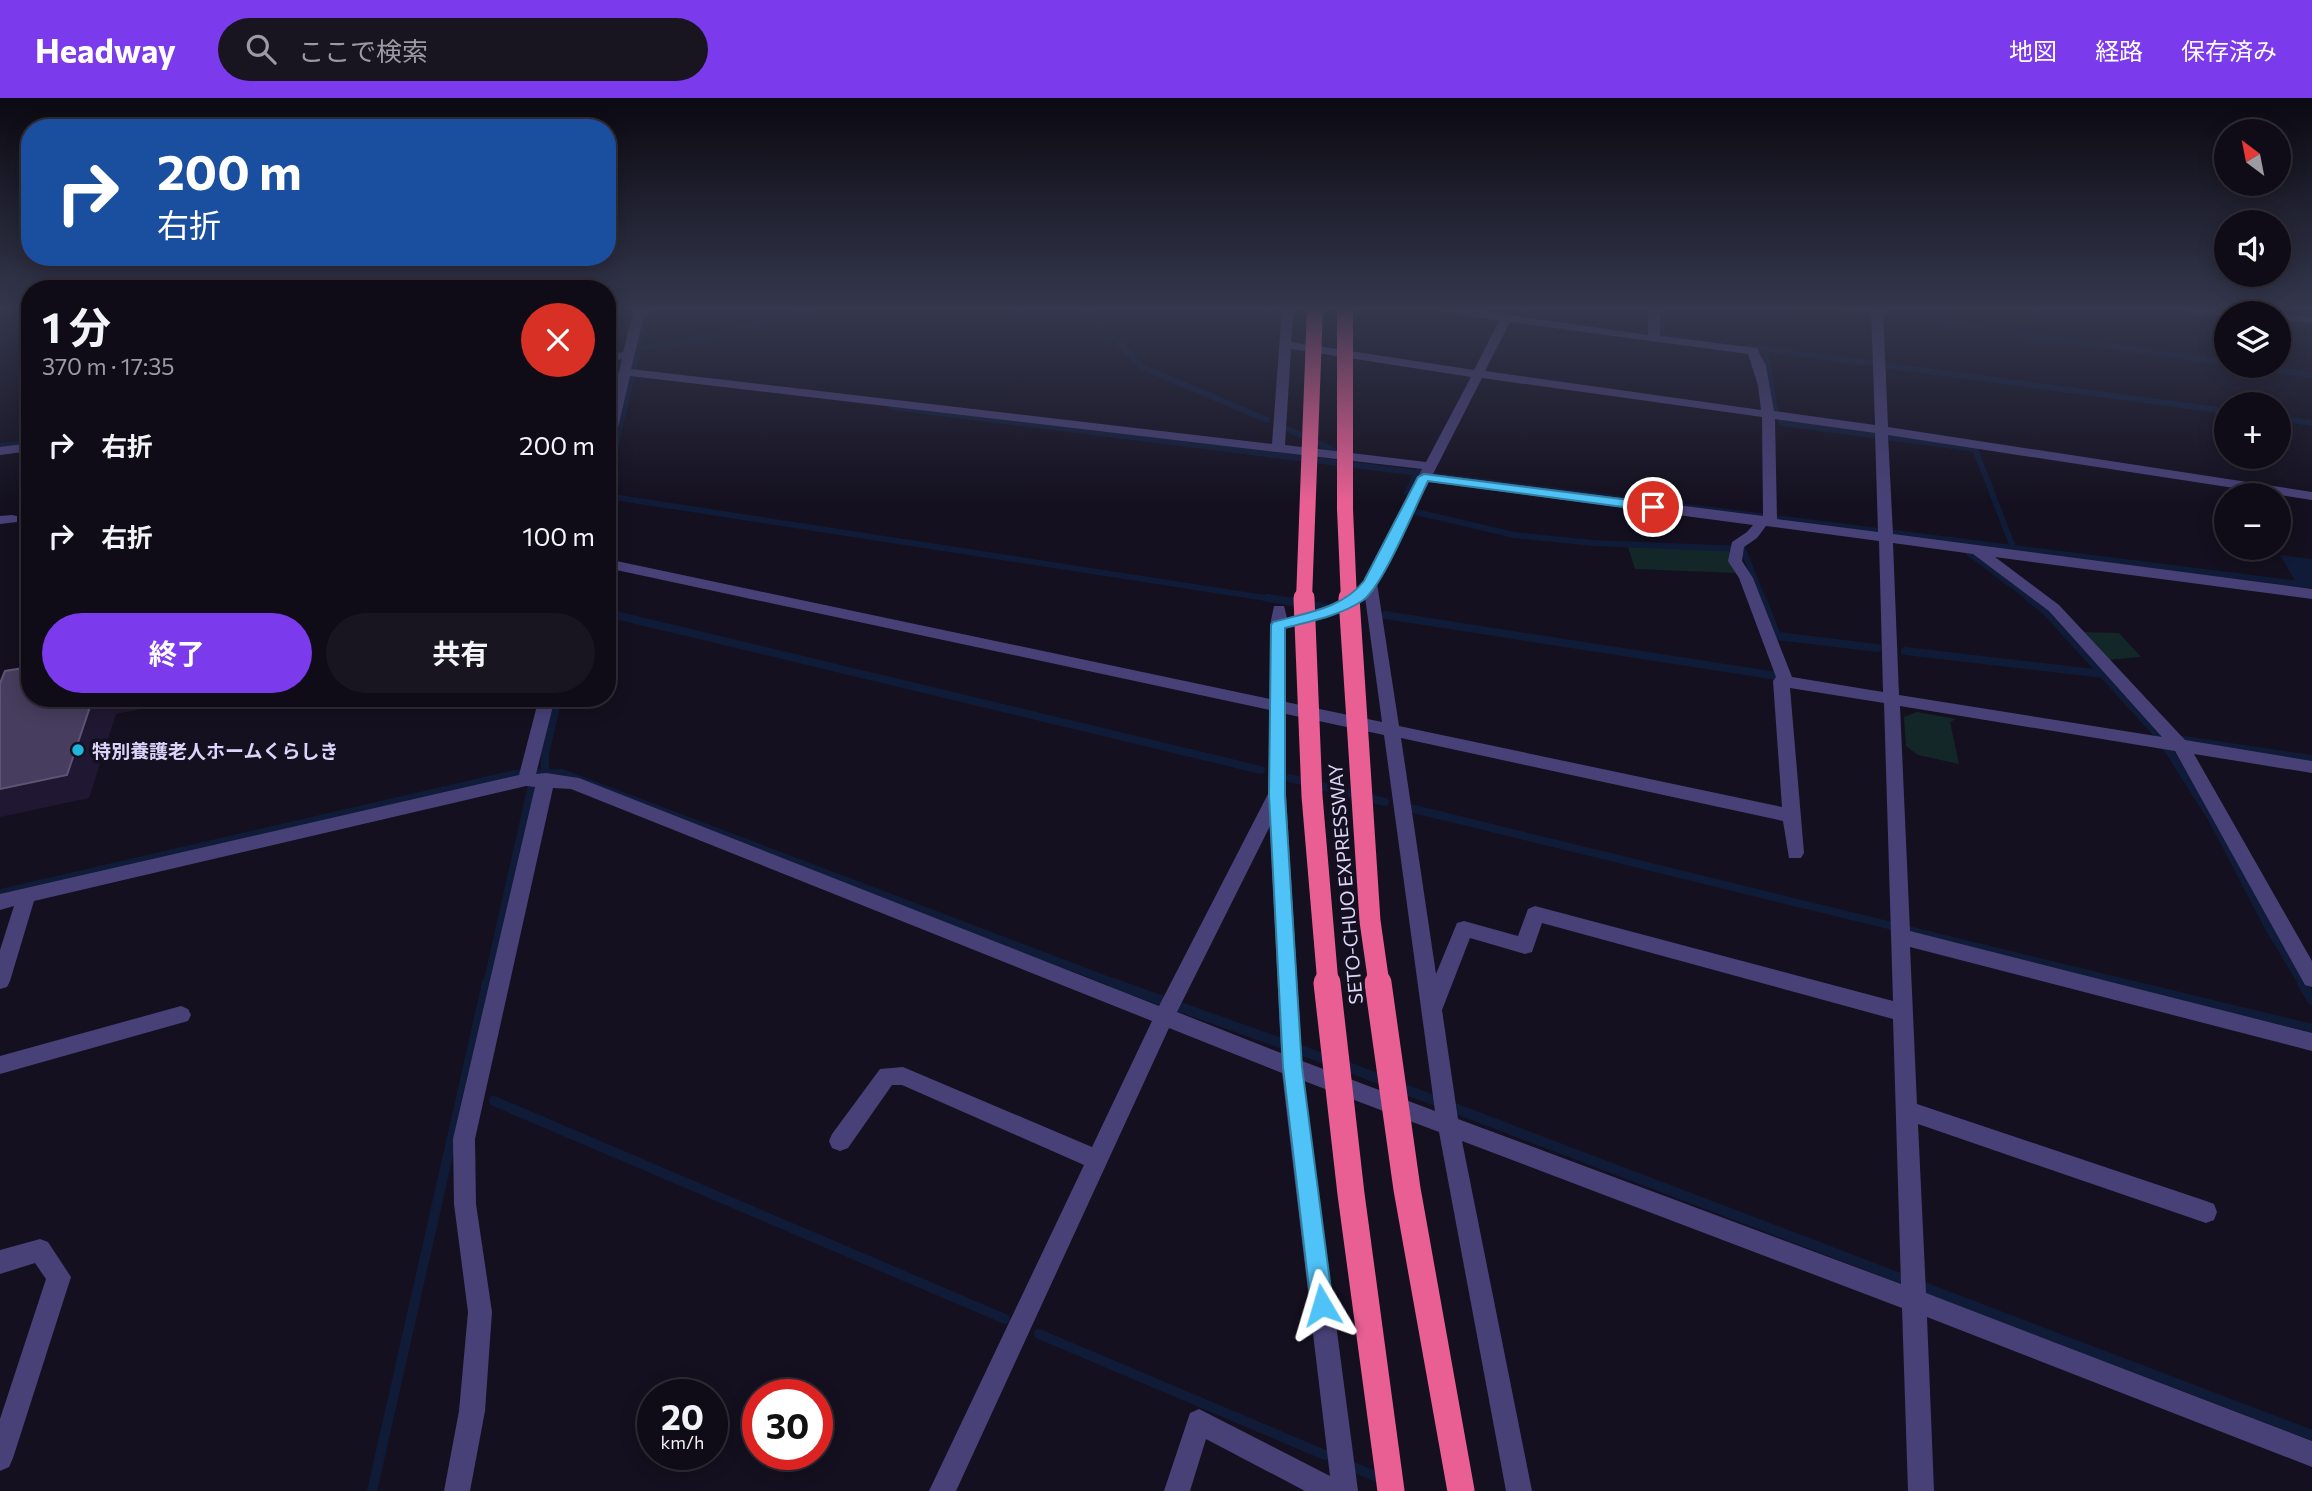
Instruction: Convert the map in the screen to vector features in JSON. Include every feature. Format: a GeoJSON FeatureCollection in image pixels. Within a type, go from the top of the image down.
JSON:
{"type":"FeatureCollection","features":[{"type":"Feature","properties":{"kind":"highway","name":"SETO-CHUO EXPRESSWAY"},"geometry":{"type":"LineString","coordinates":[[1312,373],[1306,510],[1306,694],[1320,917],[1349,1187],[1391,1491]]}},
{"type":"Feature","properties":{"kind":"highway","name":"SETO-CHUO EXPRESSWAY"},"geometry":{"type":"LineString","coordinates":[[1345,373],[1345,509],[1354,700],[1370,921],[1407,1189],[1461,1491]]}},
{"type":"Feature","properties":{"kind":"street"},"geometry":{"type":"LineString","coordinates":[[616,416],[630,373]]}},
{"type":"Feature","properties":{"kind":"street"},"geometry":{"type":"LineString","coordinates":[[639,373],[1278,448],[1427,472],[1886,533],[1976,549],[2312,594]]}},
{"type":"Feature","properties":{"kind":"street"},"geometry":{"type":"LineString","coordinates":[[1278,448],[1284,373]]}},
{"type":"Feature","properties":{"kind":"street"},"geometry":{"type":"LineString","coordinates":[[1471,373],[1774,415],[1881,436],[2312,496]]}},
{"type":"Feature","properties":{"kind":"street"},"geometry":{"type":"LineString","coordinates":[[1762,373],[1774,415],[1768,519],[1737,548],[1735,561],[1746,578],[1784,678]]}},
{"type":"Feature","properties":{"kind":"street"},"geometry":{"type":"LineString","coordinates":[[1879,373],[1921,1491]]}},
{"type":"Feature","properties":{"kind":"street"},"geometry":{"type":"LineString","coordinates":[[1345,1491],[1292,1051],[1277,795],[1278,617],[1326,613],[1359,597],[1370,583],[1478,374]]}},
{"type":"Feature","properties":{"kind":"street"},"geometry":{"type":"LineString","coordinates":[[0,451],[21,448]]}},
{"type":"Feature","properties":{"kind":"street"},"geometry":{"type":"LineString","coordinates":[[1976,549],[2054,608],[2172,743],[2312,979]]}},
{"type":"Feature","properties":{"kind":"street"},"geometry":{"type":"LineString","coordinates":[[616,565],[1792,816]]}},
{"type":"Feature","properties":{"kind":"street"},"geometry":{"type":"LineString","coordinates":[[1370,583],[1446,1109],[1519,1491]]}},
{"type":"Feature","properties":{"kind":"street"},"geometry":{"type":"LineString","coordinates":[[1784,678],[2312,768]]}},
{"type":"Feature","properties":{"kind":"street"},"geometry":{"type":"LineString","coordinates":[[1784,678],[1781,681],[1795,853]]}},
{"type":"Feature","properties":{"kind":"street"},"geometry":{"type":"LineString","coordinates":[[457,1491],[472,1411],[480,1312],[465,1204],[464,1139],[545,707]]}},
{"type":"Feature","properties":{"kind":"street"},"geometry":{"type":"LineString","coordinates":[[0,902],[532,776],[573,783],[1446,1109],[1913,1288],[2312,1454]]}},
{"type":"Feature","properties":{"kind":"street"},"geometry":{"type":"LineString","coordinates":[[942,1491],[1169,1007],[1277,795]]}},
{"type":"Feature","properties":{"kind":"street"},"geometry":{"type":"LineString","coordinates":[[0,981],[27,895]]}},
{"type":"Feature","properties":{"kind":"street"},"geometry":{"type":"LineString","coordinates":[[1431,1011],[1464,929],[1525,946],[1535,914],[1904,1013]]}},
{"type":"Feature","properties":{"kind":"street"},"geometry":{"type":"LineString","coordinates":[[1901,931],[2312,1042]]}},
{"type":"Feature","properties":{"kind":"street"},"geometry":{"type":"LineString","coordinates":[[0,1065],[181,1015]]}},
{"type":"Feature","properties":{"kind":"street"},"geometry":{"type":"LineString","coordinates":[[840,1141],[887,1076],[903,1076],[1098,1160]]}},
{"type":"Feature","properties":{"kind":"street"},"geometry":{"type":"LineString","coordinates":[[1907,1110],[2206,1212]]}},
{"type":"Feature","properties":{"kind":"street"},"geometry":{"type":"LineString","coordinates":[[0,1262],[40,1250],[59,1277],[0,1458]]}},
{"type":"Feature","properties":{"kind":"street"},"geometry":{"type":"LineString","coordinates":[[1177,1491],[1199,1422],[1332,1491]]}},
{"type":"Feature","properties":{"kind":"green space"},"geometry":{"type":"Polygon","coordinates":[[[1628,547],[1729,550],[1737,573],[1635,569],[1628,547]]]}},
{"type":"Feature","properties":{"kind":"green space"},"geometry":{"type":"Polygon","coordinates":[[[2082,632],[2119,633],[2141,657],[2107,660],[2082,632]]]}},
{"type":"Feature","properties":{"kind":"green space"},"geometry":{"type":"Polygon","coordinates":[[[1917,712],[1956,719],[1950,722],[1959,764],[1918,755],[1906,746],[1904,717],[1917,712]]]}},
{"type":"Feature","properties":{"kind":"water"},"geometry":{"type":"Polygon","coordinates":[[[2291,556],[2312,559],[2312,588],[2295,581],[2283,560],[2291,560],[2291,556]]]}},
{"type":"Feature","properties":{"kind":"building"},"geometry":{"type":"Polygon","coordinates":[[[21,668],[21,707],[90,707],[67,775],[0,789],[0,683],[5,671],[21,668]]]}},
{"type":"Feature","properties":{"kind":"waterway"},"geometry":{"type":"LineString","coordinates":[[616,444],[633,373]]}},
{"type":"Feature","properties":{"kind":"waterway"},"geometry":{"type":"LineString","coordinates":[[1156,373],[1267,420]]}},
{"type":"Feature","properties":{"kind":"waterway"},"geometry":{"type":"LineString","coordinates":[[1769,373],[1775,410],[1782,423],[1975,449],[2013,547]]}},
{"type":"Feature","properties":{"kind":"waterway"},"geometry":{"type":"LineString","coordinates":[[1943,373],[2214,409]]}},
{"type":"Feature","properties":{"kind":"waterway"},"geometry":{"type":"LineString","coordinates":[[2298,373],[2312,375]]}},
{"type":"Feature","properties":{"kind":"waterway"},"geometry":{"type":"LineString","coordinates":[[892,407],[1417,473]]}},
{"type":"Feature","properties":{"kind":"waterway"},"geometry":{"type":"LineString","coordinates":[[2291,420],[2312,423]]}},
{"type":"Feature","properties":{"kind":"waterway"},"geometry":{"type":"LineString","coordinates":[[1288,429],[1337,452]]}},
{"type":"Feature","properties":{"kind":"waterway"},"geometry":{"type":"LineString","coordinates":[[0,446],[21,443]]}},
{"type":"Feature","properties":{"kind":"waterway"},"geometry":{"type":"LineString","coordinates":[[1407,493],[1417,473]]}},
{"type":"Feature","properties":{"kind":"waterway"},"geometry":{"type":"LineString","coordinates":[[1417,473],[2308,585]]}},
{"type":"Feature","properties":{"kind":"waterway"},"geometry":{"type":"LineString","coordinates":[[616,497],[1279,600]]}},
{"type":"Feature","properties":{"kind":"waterway"},"geometry":{"type":"LineString","coordinates":[[1416,512],[1514,535],[1593,543],[1743,549],[1763,600]]}},
{"type":"Feature","properties":{"kind":"waterway"},"geometry":{"type":"LineString","coordinates":[[1969,553],[2032,600]]}},
{"type":"Feature","properties":{"kind":"waterway"},"geometry":{"type":"LineString","coordinates":[[1268,598],[1324,607]]}},
{"type":"Feature","properties":{"kind":"waterway"},"geometry":{"type":"LineString","coordinates":[[1762,598],[1777,636],[1877,648]]}},
{"type":"Feature","properties":{"kind":"waterway"},"geometry":{"type":"LineString","coordinates":[[2029,598],[2045,610],[2103,674]]}},
{"type":"Feature","properties":{"kind":"waterway"},"geometry":{"type":"LineString","coordinates":[[616,615],[1261,770]]}},
{"type":"Feature","properties":{"kind":"waterway"},"geometry":{"type":"LineString","coordinates":[[1385,615],[1783,677]]}},
{"type":"Feature","properties":{"kind":"waterway"},"geometry":{"type":"LineString","coordinates":[[1905,651],[2103,674]]}},
{"type":"Feature","properties":{"kind":"waterway"},"geometry":{"type":"LineString","coordinates":[[2103,674],[2160,737],[2211,817],[2269,928],[2303,984]]}},
{"type":"Feature","properties":{"kind":"waterway"},"geometry":{"type":"LineString","coordinates":[[545,772],[545,754],[556,707]]}},
{"type":"Feature","properties":{"kind":"waterway"},"geometry":{"type":"LineString","coordinates":[[2183,740],[2312,759]]}},
{"type":"Feature","properties":{"kind":"waterway"},"geometry":{"type":"LineString","coordinates":[[0,893],[515,774],[562,773],[1117,984]]}},
{"type":"Feature","properties":{"kind":"waterway"},"geometry":{"type":"LineString","coordinates":[[1290,778],[1385,802]]}},
{"type":"Feature","properties":{"kind":"waterway"},"geometry":{"type":"LineString","coordinates":[[487,984],[531,790]]}},
{"type":"Feature","properties":{"kind":"waterway"},"geometry":{"type":"LineString","coordinates":[[1410,808],[2129,984]]}},
{"type":"Feature","properties":{"kind":"waterway"},"geometry":{"type":"LineString","coordinates":[[372,1491],[487,983]]}},
{"type":"Feature","properties":{"kind":"waterway"},"geometry":{"type":"LineString","coordinates":[[1113,983],[1331,1061]]}},
{"type":"Feature","properties":{"kind":"waterway"},"geometry":{"type":"LineString","coordinates":[[2122,983],[2312,1029]]}},
{"type":"Feature","properties":{"kind":"waterway"},"geometry":{"type":"LineString","coordinates":[[2302,983],[2312,1000]]}},
{"type":"Feature","properties":{"kind":"waterway"},"geometry":{"type":"LineString","coordinates":[[1343,1065],[1387,1082]]}},
{"type":"Feature","properties":{"kind":"waterway"},"geometry":{"type":"LineString","coordinates":[[1399,1087],[2312,1435]]}},
{"type":"Feature","properties":{"kind":"waterway"},"geometry":{"type":"LineString","coordinates":[[494,1101],[1005,1319]]}},
{"type":"Feature","properties":{"kind":"waterway"},"geometry":{"type":"LineString","coordinates":[[1039,1334],[1325,1455]]}},
{"type":"Feature","properties":{"kind":"waterway"},"geometry":{"type":"LineString","coordinates":[[1351,1466],[1384,1480]]}},
{"type":"Feature","properties":{"kind":"place","name":"特別養護老人ホームくらしき"},"geometry":{"type":"Point","coordinates":[78,750]}},
{"type":"Feature","properties":{"kind":"route"},"geometry":{"type":"LineString","coordinates":[[1322,1305],[1292,1067],[1277,795],[1278,625],[1326,613],[1359,597],[1370,583],[1424,477],[1653,507]]}}]}
